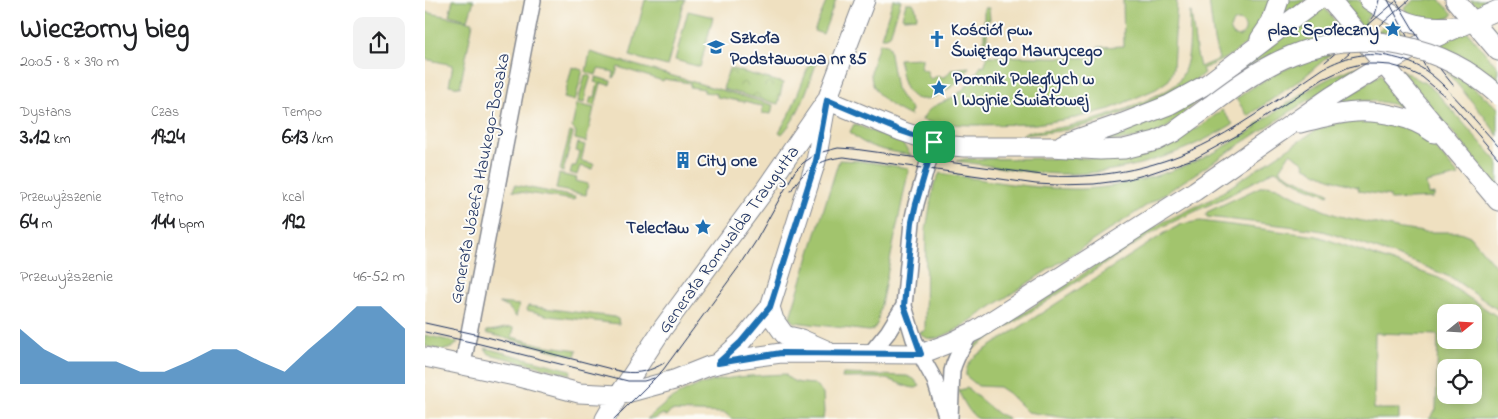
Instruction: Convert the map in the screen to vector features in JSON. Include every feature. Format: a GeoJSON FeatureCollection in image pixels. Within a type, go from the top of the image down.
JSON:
{"type":"FeatureCollection","features":[{"type":"Feature","properties":{"kind":"main road","name":"Generała Romualda Traugutta"},"geometry":{"type":"LineString","coordinates":[[605,419],[663,328],[764,191],[827,100],[865,0]]}},
{"type":"Feature","properties":{"kind":"main road"},"geometry":{"type":"LineString","coordinates":[[1251,52],[1271,23],[1279,0]]}},
{"type":"Feature","properties":{"kind":"main road"},"geometry":{"type":"LineString","coordinates":[[1052,147],[1169,105],[1207,84],[1318,0]]}},
{"type":"Feature","properties":{"kind":"main road"},"geometry":{"type":"LineString","coordinates":[[1330,0],[1498,201]]}},
{"type":"Feature","properties":{"kind":"main road"},"geometry":{"type":"LineString","coordinates":[[1369,0],[1402,20],[1420,26],[1435,27],[1467,23]]}},
{"type":"Feature","properties":{"kind":"main road"},"geometry":{"type":"LineString","coordinates":[[1455,0],[1467,23],[1498,51]]}},
{"type":"Feature","properties":{"kind":"main road"},"geometry":{"type":"LineString","coordinates":[[425,356],[579,393],[619,395],[674,380],[718,363],[776,353],[921,354],[971,334],[1195,191],[1332,96],[1384,64],[1427,41],[1498,10]]}},
{"type":"Feature","properties":{"kind":"main road"},"geometry":{"type":"LineString","coordinates":[[718,363],[741,342],[770,307],[816,161],[827,100],[901,131],[943,145],[1108,150],[1139,146],[1169,135],[1257,72],[1293,54],[1324,45],[1363,42],[1406,47],[1438,56],[1477,77],[1498,95]]}},
{"type":"Feature","properties":{"kind":"main road"},"geometry":{"type":"LineString","coordinates":[[1289,126],[1347,112],[1372,111],[1411,119],[1430,130],[1452,148]]}},
{"type":"Feature","properties":{"kind":"main road"},"geometry":{"type":"LineString","coordinates":[[770,307],[774,320],[784,334],[801,339],[832,353]]}},
{"type":"Feature","properties":{"kind":"street","name":"Generała Józefa Haukego-Bosaka"},"geometry":{"type":"LineString","coordinates":[[463,364],[533,0]]}},
{"type":"Feature","properties":{"kind":"street"},"geometry":{"type":"LineString","coordinates":[[934,142],[912,222],[904,306],[921,354],[935,381],[948,419]]}},
{"type":"Feature","properties":{"kind":"street"},"geometry":{"type":"LineString","coordinates":[[871,354],[888,332],[904,306]]}},
{"type":"Feature","properties":{"kind":"street"},"geometry":{"type":"LineString","coordinates":[[948,419],[951,371],[956,356],[971,334]]}},
{"type":"Feature","properties":{"kind":"green space"},"geometry":{"type":"Polygon","coordinates":[[[453,0],[474,0],[468,20],[449,15],[453,0]]]}},
{"type":"Feature","properties":{"kind":"green space"},"geometry":{"type":"Polygon","coordinates":[[[645,0],[685,0],[667,66],[630,56],[645,0]]]}},
{"type":"Feature","properties":{"kind":"green space"},"geometry":{"type":"Polygon","coordinates":[[[827,0],[836,0],[823,34],[814,31],[827,0]]]}},
{"type":"Feature","properties":{"kind":"green space"},"geometry":{"type":"Polygon","coordinates":[[[893,0],[901,0],[890,35],[881,37],[893,0]]]}},
{"type":"Feature","properties":{"kind":"green space"},"geometry":{"type":"Polygon","coordinates":[[[1123,0],[1177,0],[1173,69],[1169,80],[1156,89],[1110,109],[1075,118],[1036,124],[937,124],[922,120],[929,110],[963,89],[981,65],[984,66],[988,56],[1098,58],[1098,47],[1124,46],[1123,0]]]}},
{"type":"Feature","properties":{"kind":"green space"},"geometry":{"type":"Polygon","coordinates":[[[1209,0],[1272,0],[1262,26],[1250,41],[1219,62],[1202,69],[1204,73],[1193,82],[1161,99],[1096,123],[1060,131],[1022,135],[1026,132],[1059,128],[1108,116],[1172,87],[1180,79],[1186,64],[1189,47],[1190,12],[1200,67],[1219,59],[1214,41],[1209,0]],[[1242,22],[1232,23],[1230,29],[1233,35],[1239,37],[1244,33],[1245,29],[1242,22]]]}},
{"type":"Feature","properties":{"kind":"green space"},"geometry":{"type":"Polygon","coordinates":[[[1285,0],[1306,0],[1280,20],[1285,0]]]}},
{"type":"Feature","properties":{"kind":"green space"},"geometry":{"type":"Polygon","coordinates":[[[1341,0],[1358,0],[1372,10],[1362,27],[1341,0]]]}},
{"type":"Feature","properties":{"kind":"green space"},"geometry":{"type":"Polygon","coordinates":[[[1414,0],[1440,0],[1453,14],[1442,20],[1408,15],[1405,8],[1414,0]]]}},
{"type":"Feature","properties":{"kind":"green space"},"geometry":{"type":"Polygon","coordinates":[[[1470,0],[1498,0],[1478,7],[1470,0]]]}},
{"type":"Feature","properties":{"kind":"green space"},"geometry":{"type":"Polygon","coordinates":[[[906,3],[913,3],[917,17],[902,17],[906,3]]]}},
{"type":"Feature","properties":{"kind":"green space"},"geometry":{"type":"Polygon","coordinates":[[[1323,6],[1346,35],[1268,56],[1239,71],[1323,6]]]}},
{"type":"Feature","properties":{"kind":"green space"},"geometry":{"type":"Polygon","coordinates":[[[984,8],[989,8],[990,20],[987,20],[987,55],[984,55],[984,8]]]}},
{"type":"Feature","properties":{"kind":"green space"},"geometry":{"type":"Polygon","coordinates":[[[688,11],[713,17],[700,67],[675,60],[688,11]]]}},
{"type":"Feature","properties":{"kind":"green space"},"geometry":{"type":"Polygon","coordinates":[[[425,12],[473,22],[460,87],[449,85],[453,65],[425,59],[425,12]]]}},
{"type":"Feature","properties":{"kind":"green space"},"geometry":{"type":"Polygon","coordinates":[[[1387,23],[1399,27],[1403,35],[1377,32],[1387,23]]]}},
{"type":"Feature","properties":{"kind":"green space"},"geometry":{"type":"Polygon","coordinates":[[[1467,31],[1498,68],[1498,80],[1468,59],[1438,45],[1467,31]]]}},
{"type":"Feature","properties":{"kind":"green space"},"geometry":{"type":"Polygon","coordinates":[[[879,43],[887,44],[889,48],[896,89],[911,109],[910,116],[884,100],[872,82],[871,70],[879,43]]]}},
{"type":"Feature","properties":{"kind":"green space"},"geometry":{"type":"Polygon","coordinates":[[[590,52],[773,105],[771,114],[762,113],[763,106],[717,97],[717,94],[704,92],[704,89],[690,87],[690,83],[664,79],[663,81],[618,67],[613,78],[614,72],[598,69],[596,75],[586,72],[590,52]]]}},
{"type":"Feature","properties":{"kind":"green space"},"geometry":{"type":"Polygon","coordinates":[[[1331,54],[1304,77],[1248,116],[1236,99],[1281,71],[1305,61],[1331,54]]]}},
{"type":"Feature","properties":{"kind":"green space"},"geometry":{"type":"Polygon","coordinates":[[[819,56],[800,107],[782,134],[779,132],[791,111],[811,60],[819,56]]]}},
{"type":"Feature","properties":{"kind":"green space"},"geometry":{"type":"Polygon","coordinates":[[[922,58],[920,67],[927,71],[931,79],[939,75],[945,77],[952,69],[969,67],[961,80],[953,86],[940,93],[940,90],[942,90],[941,85],[936,85],[938,95],[927,99],[919,99],[912,96],[904,84],[899,59],[922,58]]]}},
{"type":"Feature","properties":{"kind":"green space"},"geometry":{"type":"Polygon","coordinates":[[[1365,66],[1299,106],[956,330],[933,339],[924,337],[919,332],[925,331],[926,229],[934,184],[940,173],[989,181],[1072,189],[1088,189],[1138,181],[1186,165],[1230,144],[1323,81],[1352,69],[1365,66]]]}},
{"type":"Feature","properties":{"kind":"green space"},"geometry":{"type":"Polygon","coordinates":[[[572,67],[583,70],[575,101],[564,98],[572,67]]]}},
{"type":"Feature","properties":{"kind":"green space"},"geometry":{"type":"Polygon","coordinates":[[[729,68],[783,83],[778,104],[723,89],[729,68]]]}},
{"type":"Feature","properties":{"kind":"green space"},"geometry":{"type":"Polygon","coordinates":[[[1401,70],[1425,83],[1435,91],[1498,162],[1498,187],[1401,70]]]}},
{"type":"Feature","properties":{"kind":"green space"},"geometry":{"type":"Polygon","coordinates":[[[1446,71],[1471,86],[1498,108],[1498,136],[1483,115],[1446,71]]]}},
{"type":"Feature","properties":{"kind":"green space"},"geometry":{"type":"Polygon","coordinates":[[[1381,74],[1411,110],[1383,102],[1356,101],[1335,104],[1381,74]]]}},
{"type":"Feature","properties":{"kind":"green space"},"geometry":{"type":"Polygon","coordinates":[[[585,75],[591,76],[584,103],[578,102],[585,75]]]}},
{"type":"Feature","properties":{"kind":"green space"},"geometry":{"type":"Polygon","coordinates":[[[596,77],[611,81],[610,85],[601,83],[595,106],[589,104],[591,97],[595,97],[598,83],[594,82],[596,77]]]}},
{"type":"Feature","properties":{"kind":"green space"},"geometry":{"type":"Polygon","coordinates":[[[1204,95],[1161,131],[1144,137],[1100,142],[1099,139],[1204,95]]]}},
{"type":"Feature","properties":{"kind":"green space"},"geometry":{"type":"Polygon","coordinates":[[[577,104],[594,108],[586,142],[575,139],[576,132],[572,127],[577,104]]]}},
{"type":"Feature","properties":{"kind":"green space"},"geometry":{"type":"Polygon","coordinates":[[[1222,110],[1233,124],[1171,154],[1127,167],[1105,171],[1059,174],[1020,171],[956,161],[965,159],[1100,158],[1194,128],[1196,130],[1222,110]]]}},
{"type":"Feature","properties":{"kind":"green space"},"geometry":{"type":"Polygon","coordinates":[[[1378,120],[1407,128],[1422,136],[1432,144],[1459,176],[1426,183],[1428,195],[1434,194],[1433,198],[1390,200],[1390,196],[1359,191],[1358,187],[1317,173],[1304,166],[1305,163],[1290,153],[1279,170],[1329,193],[1328,195],[1302,185],[1275,170],[1228,196],[1162,227],[976,347],[960,362],[966,352],[975,345],[1163,222],[1212,199],[1316,130],[1337,123],[1378,120]]]}},
{"type":"Feature","properties":{"kind":"green space"},"geometry":{"type":"Polygon","coordinates":[[[854,124],[902,143],[911,155],[878,148],[863,142],[850,132],[854,124]]]}},
{"type":"Feature","properties":{"kind":"green space"},"geometry":{"type":"Polygon","coordinates":[[[570,132],[573,133],[563,172],[560,171],[570,132]]]}},
{"type":"Feature","properties":{"kind":"green space"},"geometry":{"type":"Polygon","coordinates":[[[578,143],[585,145],[581,161],[594,164],[592,169],[580,166],[577,175],[570,173],[572,166],[576,166],[580,152],[576,151],[578,143]]]}},
{"type":"Feature","properties":{"kind":"green space"},"geometry":{"type":"Polygon","coordinates":[[[839,160],[909,168],[877,324],[873,330],[869,331],[794,322],[790,317],[839,160]]]}},
{"type":"Feature","properties":{"kind":"green space"},"geometry":{"type":"Polygon","coordinates":[[[559,174],[577,178],[576,181],[588,184],[586,195],[556,189],[559,174]]]}},
{"type":"Feature","properties":{"kind":"green space"},"geometry":{"type":"Polygon","coordinates":[[[515,185],[575,197],[574,200],[513,191],[515,185]]]}},
{"type":"Feature","properties":{"kind":"green space"},"geometry":{"type":"Polygon","coordinates":[[[1267,185],[1277,187],[1339,216],[1401,229],[1424,232],[1460,232],[1470,236],[1498,269],[1498,310],[1452,278],[1414,262],[1323,231],[1207,217],[1207,212],[1267,185]]]}},
{"type":"Feature","properties":{"kind":"green space"},"geometry":{"type":"Polygon","coordinates":[[[1200,221],[1317,236],[1439,278],[1478,304],[1437,304],[1437,335],[1375,333],[1374,409],[1399,409],[1399,419],[1073,419],[1027,412],[1008,393],[999,387],[978,386],[966,376],[969,364],[977,355],[1165,233],[1182,224],[1200,221]]]}},
{"type":"Feature","properties":{"kind":"green space"},"geometry":{"type":"Polygon","coordinates":[[[499,303],[519,305],[516,317],[509,308],[499,303]]]}},
{"type":"Feature","properties":{"kind":"green space"},"geometry":{"type":"Polygon","coordinates":[[[528,306],[614,317],[618,319],[619,324],[549,316],[527,310],[528,306]]]}},
{"type":"Feature","properties":{"kind":"green space"},"geometry":{"type":"Polygon","coordinates":[[[1483,307],[1498,317],[1498,419],[1429,419],[1436,410],[1437,372],[1437,404],[1482,404],[1482,359],[1437,359],[1438,349],[1483,349],[1483,307]]]}},
{"type":"Feature","properties":{"kind":"green space"},"geometry":{"type":"Polygon","coordinates":[[[514,328],[512,337],[542,345],[577,350],[575,356],[486,333],[487,331],[514,328]]]}},
{"type":"Feature","properties":{"kind":"green space"},"geometry":{"type":"Polygon","coordinates":[[[425,335],[458,342],[455,346],[443,350],[425,346],[425,335]]]}},
{"type":"Feature","properties":{"kind":"green space"},"geometry":{"type":"Polygon","coordinates":[[[485,348],[571,370],[570,374],[489,354],[485,348]]]}},
{"type":"Feature","properties":{"kind":"green space"},"geometry":{"type":"Polygon","coordinates":[[[785,374],[791,380],[814,384],[823,394],[823,419],[732,419],[725,413],[671,411],[667,416],[663,414],[654,419],[647,419],[674,397],[703,384],[730,378],[785,374]]]}},
{"type":"Feature","properties":{"kind":"green space"},"geometry":{"type":"Polygon","coordinates":[[[843,374],[907,376],[914,379],[920,386],[912,388],[881,378],[842,378],[843,374]]]}},
{"type":"Feature","properties":{"kind":"green space"},"geometry":{"type":"Polygon","coordinates":[[[967,388],[998,414],[1008,419],[979,419],[972,414],[958,389],[967,388]]]}},
{"type":"Feature","properties":{"kind":"tram line"},"geometry":{"type":"LineString","coordinates":[[1372,19],[1379,0]]}},
{"type":"Feature","properties":{"kind":"tram line"},"geometry":{"type":"LineString","coordinates":[[1388,0],[1428,71]]}},
{"type":"Feature","properties":{"kind":"tram line"},"geometry":{"type":"LineString","coordinates":[[1396,0],[1428,54],[1453,85]]}},
{"type":"Feature","properties":{"kind":"tram line"},"geometry":{"type":"LineString","coordinates":[[1342,59],[1409,0]]}},
{"type":"Feature","properties":{"kind":"tram line"},"geometry":{"type":"LineString","coordinates":[[1325,62],[1395,2]]}},
{"type":"Feature","properties":{"kind":"tram line"},"geometry":{"type":"LineString","coordinates":[[614,419],[663,370],[741,264],[795,171],[818,153],[838,148],[854,149],[1049,176],[1112,173],[1153,164],[1192,150],[1240,124],[1324,68],[1347,58],[1362,55],[1378,55],[1400,59],[1429,73],[1453,95],[1498,146]]}},
{"type":"Feature","properties":{"kind":"tram line"},"geometry":{"type":"LineString","coordinates":[[791,191],[801,177],[813,167],[827,160],[844,157],[1036,184],[1094,184],[1125,180],[1196,158],[1238,135],[1323,79],[1349,67],[1361,64],[1390,65],[1405,69],[1422,77],[1446,97]]}},
{"type":"Feature","properties":{"kind":"tram line"},"geometry":{"type":"LineString","coordinates":[[1449,101],[1498,158]]}},
{"type":"Feature","properties":{"kind":"tram line"},"geometry":{"type":"LineString","coordinates":[[425,323],[623,372],[634,373],[644,371],[664,363]]}},
{"type":"Feature","properties":{"kind":"tram line"},"geometry":{"type":"LineString","coordinates":[[425,332],[628,381],[644,381],[654,378]]}},
{"type":"Feature","properties":{"kind":"place","name":"plac Społeczny"},"geometry":{"type":"Point","coordinates":[1393,29]}},
{"type":"Feature","properties":{"kind":"place","name":"Kościół pw. Świętego Maurycego"},"geometry":{"type":"Point","coordinates":[937,39]}},
{"type":"Feature","properties":{"kind":"place","name":"Szkoła Podstawowa nr 85"},"geometry":{"type":"Point","coordinates":[716,47]}},
{"type":"Feature","properties":{"kind":"place","name":"Pomnik Poległych w I Wojnie Światowej"},"geometry":{"type":"Point","coordinates":[939,88]}},
{"type":"Feature","properties":{"kind":"place","name":"City one"},"geometry":{"type":"Point","coordinates":[683,160]}},
{"type":"Feature","properties":{"kind":"place","name":"Telecław"},"geometry":{"type":"Point","coordinates":[703,227]}},
{"type":"Feature","properties":{"kind":"route"},"geometry":{"type":"LineString","coordinates":[[827,100],[901,131],[934,142],[912,222],[904,306],[914,339],[921,354],[781,353],[718,363],[741,342],[770,307],[816,161],[827,100]]}}]}
